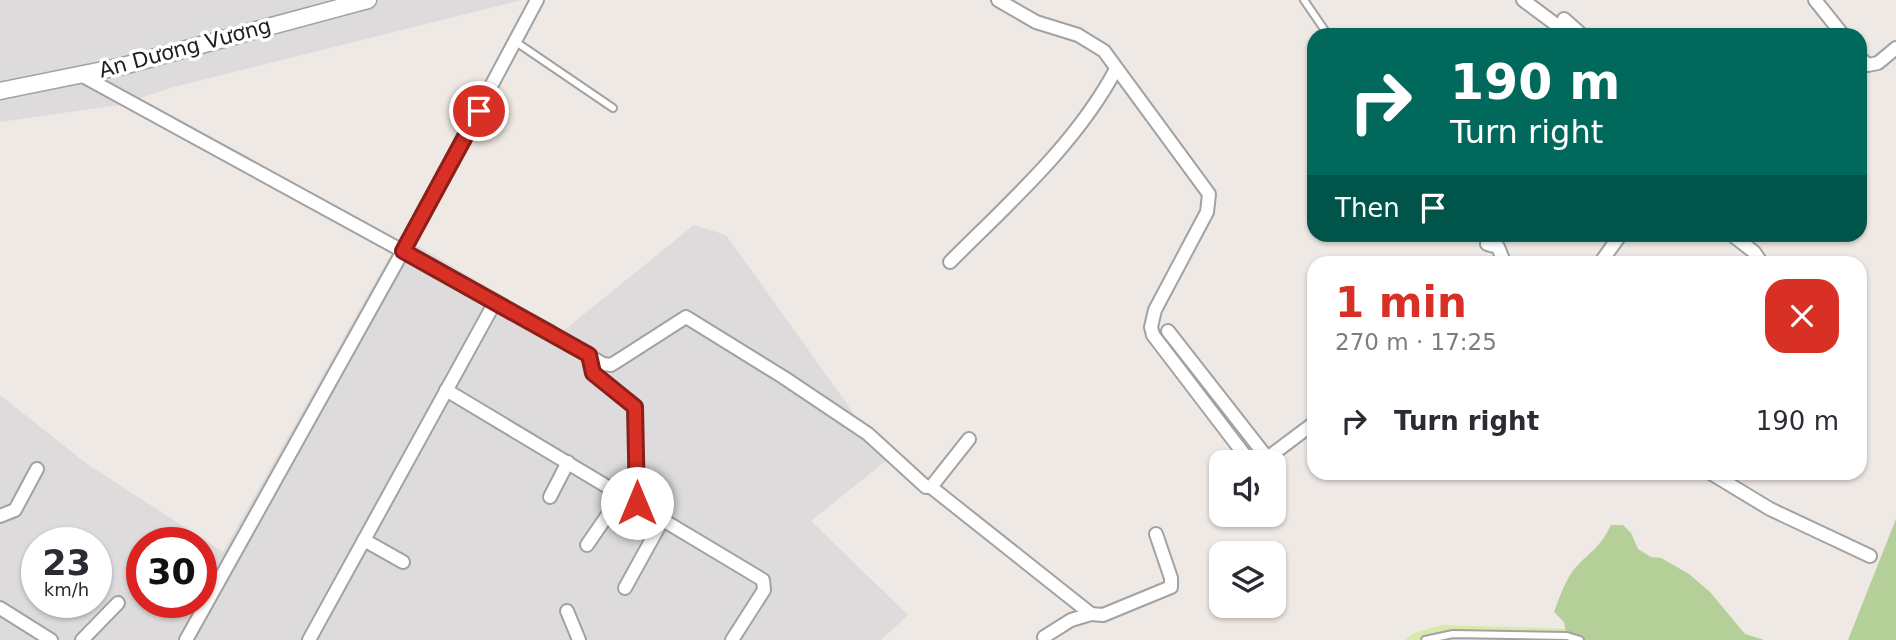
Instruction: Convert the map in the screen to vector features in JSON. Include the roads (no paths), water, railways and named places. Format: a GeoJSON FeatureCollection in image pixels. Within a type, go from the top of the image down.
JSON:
{"type":"FeatureCollection","features":[{"type":"Feature","properties":{"kind":"street","name":"An Dương Vương"},"geometry":{"type":"LineString","coordinates":[[0,91],[81,75],[368,0]]}},
{"type":"Feature","properties":{"kind":"street"},"geometry":{"type":"LineString","coordinates":[[186,640],[403,251],[537,0]]}},
{"type":"Feature","properties":{"kind":"street"},"geometry":{"type":"LineString","coordinates":[[998,0],[1036,22],[1090,41],[1104,51],[1202,183],[1211,201],[1155,310],[1151,327],[1153,335],[1241,450]]}},
{"type":"Feature","properties":{"kind":"street"},"geometry":{"type":"LineString","coordinates":[[1523,0],[1561,28]]}},
{"type":"Feature","properties":{"kind":"street"},"geometry":{"type":"LineString","coordinates":[[1537,0],[1573,28]]}},
{"type":"Feature","properties":{"kind":"street"},"geometry":{"type":"LineString","coordinates":[[1815,0],[1837,28]]}},
{"type":"Feature","properties":{"kind":"street"},"geometry":{"type":"LineString","coordinates":[[1867,64],[1878,63],[1896,48]]}},
{"type":"Feature","properties":{"kind":"street"},"geometry":{"type":"LineString","coordinates":[[950,262],[1039,172],[1090,109],[1116,69]]}},
{"type":"Feature","properties":{"kind":"street"},"geometry":{"type":"LineString","coordinates":[[81,75],[611,365],[680,318],[692,320],[868,434],[920,485],[931,487],[1091,614]]}},
{"type":"Feature","properties":{"kind":"street"},"geometry":{"type":"LineString","coordinates":[[1741,242],[1757,256]]}},
{"type":"Feature","properties":{"kind":"street"},"geometry":{"type":"LineString","coordinates":[[1487,244],[1498,247],[1502,256]]}},
{"type":"Feature","properties":{"kind":"street"},"geometry":{"type":"LineString","coordinates":[[309,640],[495,302]]}},
{"type":"Feature","properties":{"kind":"street"},"geometry":{"type":"LineString","coordinates":[[1168,331],[1265,454],[1270,456],[1307,428]]}},
{"type":"Feature","properties":{"kind":"street"},"geometry":{"type":"LineString","coordinates":[[589,355],[593,373],[635,407],[637,503]]}},
{"type":"Feature","properties":{"kind":"street"},"geometry":{"type":"LineString","coordinates":[[446,390],[637,503],[765,583],[764,590],[732,640]]}},
{"type":"Feature","properties":{"kind":"street"},"geometry":{"type":"LineString","coordinates":[[931,487],[969,439]]}},
{"type":"Feature","properties":{"kind":"street"},"geometry":{"type":"LineString","coordinates":[[550,497],[568,462]]}},
{"type":"Feature","properties":{"kind":"street"},"geometry":{"type":"LineString","coordinates":[[0,516],[15,510],[37,469]]}},
{"type":"Feature","properties":{"kind":"street"},"geometry":{"type":"LineString","coordinates":[[1722,480],[1770,509],[1870,556]]}},
{"type":"Feature","properties":{"kind":"street"},"geometry":{"type":"LineString","coordinates":[[587,545],[622,494]]}},
{"type":"Feature","properties":{"kind":"street"},"geometry":{"type":"LineString","coordinates":[[625,588],[663,519]]}},
{"type":"Feature","properties":{"kind":"street"},"geometry":{"type":"LineString","coordinates":[[1044,637],[1071,620],[1091,614],[1103,615],[1171,587],[1171,578],[1156,534]]}},
{"type":"Feature","properties":{"kind":"street"},"geometry":{"type":"LineString","coordinates":[[364,540],[403,562]]}},
{"type":"Feature","properties":{"kind":"street"},"geometry":{"type":"LineString","coordinates":[[82,640],[118,603]]}},
{"type":"Feature","properties":{"kind":"street"},"geometry":{"type":"LineString","coordinates":[[0,609],[51,640]]}},
{"type":"Feature","properties":{"kind":"street"},"geometry":{"type":"LineString","coordinates":[[567,611],[579,640]]}},
{"type":"Feature","properties":{"kind":"lane"},"geometry":{"type":"LineString","coordinates":[[1304,0],[1323,28]]}},
{"type":"Feature","properties":{"kind":"lane"},"geometry":{"type":"LineString","coordinates":[[516,42],[613,108]]}},
{"type":"Feature","properties":{"kind":"lane"},"geometry":{"type":"LineString","coordinates":[[1425,640],[1453,634],[1567,636],[1580,640]]}}]}
